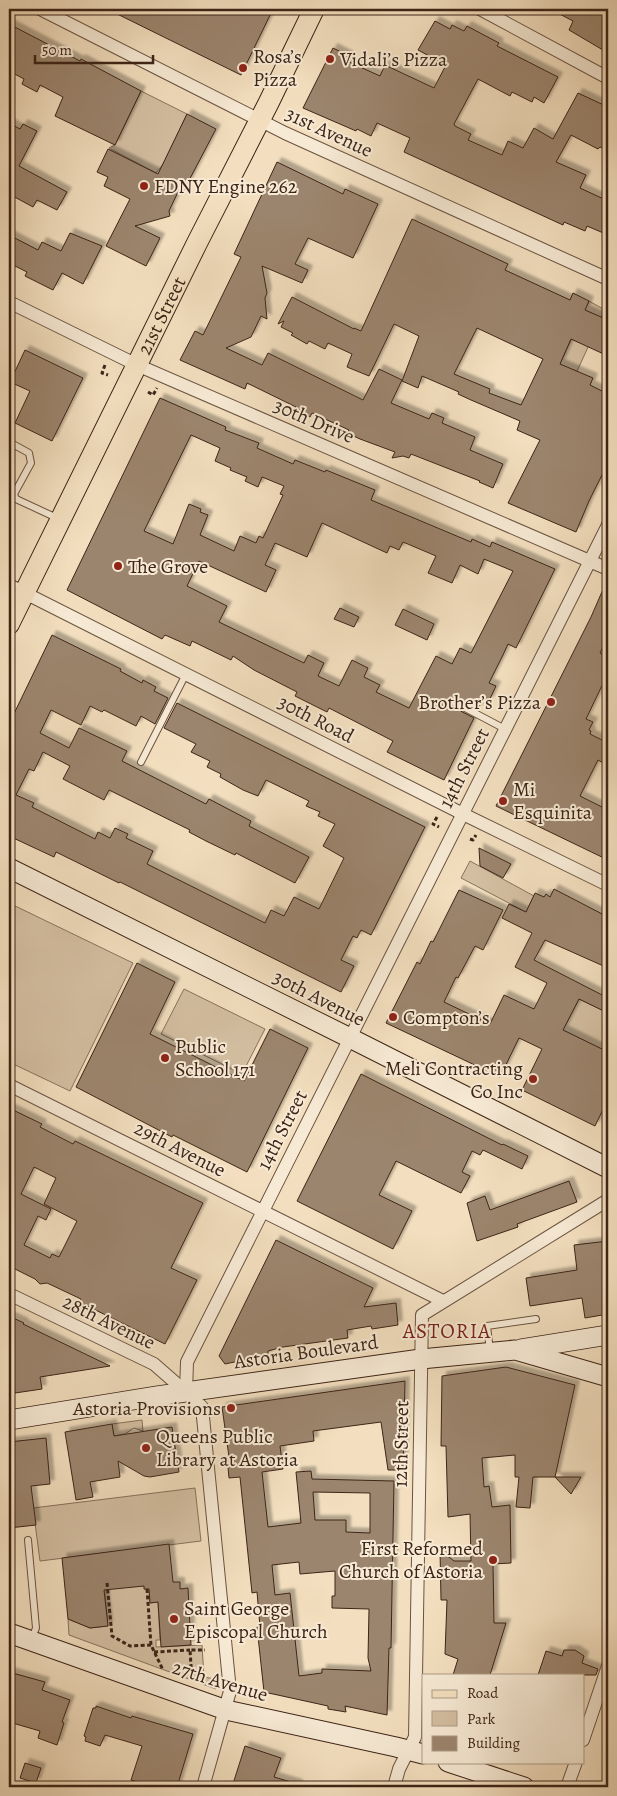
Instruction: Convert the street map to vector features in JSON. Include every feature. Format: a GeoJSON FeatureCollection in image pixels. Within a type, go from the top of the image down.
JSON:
{"type":"FeatureCollection","features":[{"type":"Feature","properties":{"kind":"main road","name":"21st Street"},"geometry":{"type":"LineString","coordinates":[[9,624],[17,589],[61,520],[314,9]]}},
{"type":"Feature","properties":{"kind":"street","name":"31st Avenue"},"geometry":{"type":"LineString","coordinates":[[40,9],[260,120],[608,279]]}},
{"type":"Feature","properties":{"kind":"street"},"geometry":{"type":"LineString","coordinates":[[480,9],[608,78]]}},
{"type":"Feature","properties":{"kind":"street","name":"30th Drive"},"geometry":{"type":"LineString","coordinates":[[9,302],[137,365],[608,569]]}},
{"type":"Feature","properties":{"kind":"street","name":"14th Street"},"geometry":{"type":"LineString","coordinates":[[186,1392],[187,1362],[608,525]]}},
{"type":"Feature","properties":{"kind":"street","name":"30th Road"},"geometry":{"type":"LineString","coordinates":[[17,589],[462,814],[608,885]]}},
{"type":"Feature","properties":{"kind":"street","name":"30th Avenue"},"geometry":{"type":"LineString","coordinates":[[9,868],[608,1168]]}},
{"type":"Feature","properties":{"kind":"street","name":"29th Avenue"},"geometry":{"type":"LineString","coordinates":[[9,1084],[443,1301]]}},
{"type":"Feature","properties":{"kind":"street","name":"12th Street"},"geometry":{"type":"LineString","coordinates":[[394,1787],[399,1769],[416,1752],[422,1315],[608,1200]]}},
{"type":"Feature","properties":{"kind":"street","name":"28th Avenue"},"geometry":{"type":"LineString","coordinates":[[9,1294],[154,1364],[186,1392]]}},
{"type":"Feature","properties":{"kind":"street"},"geometry":{"type":"LineString","coordinates":[[515,1350],[599,1337]]}},
{"type":"Feature","properties":{"kind":"street"},"geometry":{"type":"LineString","coordinates":[[589,1371],[587,1356],[599,1337]]}},
{"type":"Feature","properties":{"kind":"street","name":"Astoria Boulevard"},"geometry":{"type":"LineString","coordinates":[[9,1420],[186,1392],[421,1359],[515,1350],[608,1377]]}},
{"type":"Feature","properties":{"kind":"street"},"geometry":{"type":"LineString","coordinates":[[186,1392],[202,1408],[230,1690],[226,1710],[203,1787]]}},
{"type":"Feature","properties":{"kind":"street","name":"27th Avenue"},"geometry":{"type":"LineString","coordinates":[[9,1633],[226,1710],[416,1752]]}},
{"type":"Feature","properties":{"kind":"street"},"geometry":{"type":"LineString","coordinates":[[584,1737],[608,1666]]}},
{"type":"Feature","properties":{"kind":"street"},"geometry":{"type":"LineString","coordinates":[[454,1764],[524,1787]]}},
{"type":"Feature","properties":{"kind":"street"},"geometry":{"type":"LineString","coordinates":[[567,1787],[575,1764]]}},
{"type":"Feature","properties":{"kind":"lane"},"geometry":{"type":"LineString","coordinates":[[9,442],[29,453],[31,463],[14,494],[16,499],[61,520]]}},
{"type":"Feature","properties":{"kind":"lane"},"geometry":{"type":"LineString","coordinates":[[141,762],[186,674]]}},
{"type":"Feature","properties":{"kind":"lane"},"geometry":{"type":"LineString","coordinates":[[452,701],[505,729]]}},
{"type":"Feature","properties":{"kind":"lane"},"geometry":{"type":"LineString","coordinates":[[490,1352],[487,1326],[536,1319]]}},
{"type":"Feature","properties":{"kind":"lane"},"geometry":{"type":"LineString","coordinates":[[28,1540],[36,1628],[31,1640]]}},
{"type":"Feature","properties":{"kind":"path"},"geometry":{"type":"LineString","coordinates":[[105,365],[102,373],[108,375]]}},
{"type":"Feature","properties":{"kind":"path"},"geometry":{"type":"LineString","coordinates":[[148,392],[153,395],[157,388]]}},
{"type":"Feature","properties":{"kind":"path"},"geometry":{"type":"LineString","coordinates":[[437,817],[433,824],[439,827]]}},
{"type":"Feature","properties":{"kind":"path"},"geometry":{"type":"LineString","coordinates":[[470,839],[473,840],[476,835]]}},
{"type":"Feature","properties":{"kind":"path"},"geometry":{"type":"LineString","coordinates":[[107,1583],[112,1636],[130,1646],[151,1645]]}},
{"type":"Feature","properties":{"kind":"path"},"geometry":{"type":"LineString","coordinates":[[147,1589],[151,1645],[166,1676]]}},
{"type":"Feature","properties":{"kind":"path"},"geometry":{"type":"LineString","coordinates":[[190,1650],[193,1686]]}},
{"type":"Feature","properties":{"kind":"path"},"geometry":{"type":"LineString","coordinates":[[154,1652],[205,1650]]}},
{"type":"Feature","properties":{"kind":"path"},"geometry":{"type":"LineString","coordinates":[[18,1787],[19,1782]]}},
{"type":"Feature","properties":{"kind":"green space"},"geometry":{"type":"Polygon","coordinates":[[[141,91],[187,114],[164,163],[156,173],[109,148],[115,145],[141,91]]]}},
{"type":"Feature","properties":{"kind":"green space"},"geometry":{"type":"Polygon","coordinates":[[[589,301],[605,310],[562,404],[545,396],[589,301]]]}},
{"type":"Feature","properties":{"kind":"green space"},"geometry":{"type":"Polygon","coordinates":[[[470,861],[534,896],[526,912],[461,878],[470,861]]]}},
{"type":"Feature","properties":{"kind":"green space"},"geometry":{"type":"Polygon","coordinates":[[[9,903],[133,963],[70,1091],[9,1062],[9,903]]]}},
{"type":"Feature","properties":{"kind":"green space"},"geometry":{"type":"Polygon","coordinates":[[[184,989],[265,1029],[242,1074],[161,1034],[184,989]]]}},
{"type":"Feature","properties":{"kind":"green space"},"geometry":{"type":"Polygon","coordinates":[[[579,999],[608,1013],[608,1052],[563,1030],[579,999]]]}},
{"type":"Feature","properties":{"kind":"green space"},"geometry":{"type":"Polygon","coordinates":[[[142,1420],[143,1431],[134,1428],[125,1434],[114,1436],[112,1424],[142,1420]]]}},
{"type":"Feature","properties":{"kind":"green space"},"geometry":{"type":"Polygon","coordinates":[[[195,1488],[201,1541],[40,1561],[33,1508],[195,1488]]]}},
{"type":"Feature","properties":{"kind":"green space"},"geometry":{"type":"Polygon","coordinates":[[[104,1583],[144,1586],[149,1589],[150,1603],[158,1602],[160,1640],[156,1640],[156,1647],[202,1645],[204,1677],[215,1679],[216,1689],[69,1635],[68,1619],[90,1628],[108,1626],[104,1583]]]}},
{"type":"Feature","properties":{"kind":"building"},"geometry":{"type":"Polygon","coordinates":[[[107,9],[273,9],[241,75],[107,9]]]}},
{"type":"Feature","properties":{"kind":"building"},"geometry":{"type":"Polygon","coordinates":[[[550,9],[608,9],[608,53],[569,30],[573,21],[550,9]]]}},
{"type":"Feature","properties":{"kind":"building"},"geometry":{"type":"Polygon","coordinates":[[[435,21],[450,29],[452,25],[464,31],[467,26],[499,43],[497,46],[558,77],[544,103],[534,97],[532,102],[512,92],[510,96],[478,79],[454,124],[471,134],[468,140],[502,155],[508,141],[523,148],[534,128],[553,139],[578,93],[608,107],[608,151],[600,147],[598,149],[571,135],[556,162],[586,175],[580,188],[608,201],[608,235],[587,226],[585,231],[564,222],[563,225],[404,152],[410,138],[377,123],[371,136],[303,108],[333,48],[349,56],[347,61],[380,76],[385,65],[434,88],[446,65],[418,50],[435,21]]]}},
{"type":"Feature","properties":{"kind":"building"},"geometry":{"type":"Polygon","coordinates":[[[9,24],[141,91],[115,145],[55,116],[63,97],[40,85],[37,92],[22,84],[24,79],[9,71],[9,24]]]}},
{"type":"Feature","properties":{"kind":"building"},"geometry":{"type":"Polygon","coordinates":[[[187,114],[216,129],[184,190],[178,192],[169,211],[170,216],[135,226],[160,238],[146,266],[106,246],[130,199],[104,186],[108,177],[97,172],[108,149],[158,174],[187,114]]]}},
{"type":"Feature","properties":{"kind":"building"},"geometry":{"type":"Polygon","coordinates":[[[9,123],[20,129],[23,124],[37,131],[19,166],[67,192],[57,210],[37,200],[33,207],[9,194],[9,123]]]}},
{"type":"Feature","properties":{"kind":"building"},"geometry":{"type":"Polygon","coordinates":[[[277,162],[343,194],[345,189],[378,204],[353,258],[308,238],[295,264],[308,270],[302,283],[262,266],[267,293],[265,298],[267,319],[261,316],[251,337],[226,348],[262,365],[268,353],[363,400],[379,369],[402,380],[391,403],[429,419],[432,413],[444,418],[442,423],[475,437],[470,450],[503,464],[493,488],[411,454],[409,458],[403,456],[392,458],[395,452],[347,433],[349,430],[312,413],[310,417],[295,409],[296,407],[247,383],[245,389],[180,360],[195,331],[203,335],[241,257],[234,254],[277,162]]]}},
{"type":"Feature","properties":{"kind":"building"},"geometry":{"type":"Polygon","coordinates":[[[412,219],[508,264],[505,270],[570,300],[573,293],[589,301],[585,310],[608,320],[608,356],[571,339],[560,364],[593,378],[590,385],[608,394],[608,463],[576,532],[508,503],[540,440],[517,430],[520,421],[422,376],[418,388],[402,381],[419,336],[394,324],[369,376],[347,367],[352,354],[328,343],[325,349],[309,341],[307,344],[291,335],[293,333],[281,327],[284,321],[278,324],[292,297],[361,331],[412,219]],[[477,328],[454,374],[490,389],[489,393],[521,405],[543,359],[477,328]]]}},
{"type":"Feature","properties":{"kind":"building"},"geometry":{"type":"Polygon","coordinates":[[[70,233],[102,246],[83,284],[62,273],[53,290],[25,276],[27,272],[9,263],[9,235],[38,250],[42,242],[61,251],[70,233]]]}},
{"type":"Feature","properties":{"kind":"building"},"geometry":{"type":"Polygon","coordinates":[[[25,350],[83,378],[52,441],[15,423],[30,391],[10,382],[25,350]]]}},
{"type":"Feature","properties":{"kind":"building"},"geometry":{"type":"Polygon","coordinates":[[[160,398],[226,427],[225,430],[259,443],[257,448],[293,464],[295,460],[325,472],[326,470],[375,490],[371,500],[471,542],[472,539],[490,547],[492,542],[555,569],[516,648],[508,644],[489,683],[496,686],[489,701],[483,699],[478,709],[454,697],[448,698],[447,702],[449,705],[474,718],[444,780],[387,752],[393,741],[329,708],[327,712],[295,696],[297,692],[254,670],[233,656],[231,660],[192,641],[190,646],[165,635],[162,639],[67,590],[160,398]],[[191,435],[144,531],[173,544],[189,504],[201,509],[200,512],[208,515],[200,535],[234,551],[240,536],[256,543],[259,536],[263,538],[283,495],[280,494],[284,486],[262,477],[258,487],[245,481],[247,477],[215,461],[220,448],[191,435]],[[322,523],[307,557],[275,543],[265,565],[276,570],[266,592],[199,561],[187,586],[227,606],[219,622],[304,663],[308,655],[324,663],[318,676],[339,686],[352,660],[368,668],[364,677],[380,685],[376,692],[409,708],[436,656],[452,664],[460,648],[471,653],[513,571],[484,559],[478,574],[460,565],[452,583],[428,573],[436,556],[403,542],[399,550],[390,546],[387,553],[322,523]]]}},
{"type":"Feature","properties":{"kind":"building"},"geometry":{"type":"Polygon","coordinates":[[[608,578],[608,626],[602,639],[606,641],[600,653],[608,657],[608,673],[586,719],[593,722],[589,730],[591,731],[590,734],[608,743],[608,766],[598,760],[580,796],[608,810],[608,860],[496,806],[591,617],[608,578]]]}},
{"type":"Feature","properties":{"kind":"building"},"geometry":{"type":"Polygon","coordinates":[[[340,608],[359,617],[354,627],[334,619],[340,608]]]}},
{"type":"Feature","properties":{"kind":"building"},"geometry":{"type":"Polygon","coordinates":[[[403,609],[434,624],[427,640],[395,625],[403,609]]]}},
{"type":"Feature","properties":{"kind":"building"},"geometry":{"type":"Polygon","coordinates":[[[52,635],[121,669],[120,671],[142,683],[143,680],[156,687],[154,691],[168,698],[155,724],[141,716],[136,726],[104,710],[102,712],[90,706],[81,725],[51,710],[40,733],[69,748],[79,728],[127,751],[122,761],[206,804],[209,799],[251,821],[249,826],[309,857],[295,883],[236,853],[235,855],[206,841],[189,832],[190,830],[109,790],[104,800],[63,779],[70,766],[43,752],[34,771],[29,769],[16,795],[34,803],[32,807],[95,839],[98,832],[110,838],[115,828],[128,834],[126,838],[153,851],[147,864],[265,923],[271,910],[284,916],[294,897],[319,909],[344,858],[323,846],[335,824],[318,816],[320,812],[306,806],[309,801],[266,780],[258,796],[220,777],[221,774],[207,767],[210,761],[191,752],[196,744],[164,728],[177,703],[425,827],[371,935],[361,930],[357,938],[353,936],[341,960],[354,966],[341,992],[120,882],[56,852],[54,857],[9,836],[9,724],[52,635]]]}},
{"type":"Feature","properties":{"kind":"building"},"geometry":{"type":"Polygon","coordinates":[[[479,848],[511,864],[503,878],[480,866],[479,848]]]}},
{"type":"Feature","properties":{"kind":"building"},"geometry":{"type":"Polygon","coordinates":[[[554,889],[608,917],[608,968],[545,940],[534,960],[608,998],[608,1013],[579,999],[563,1030],[608,1052],[608,1099],[595,1126],[522,1090],[542,1049],[519,1038],[500,1077],[386,1023],[417,962],[420,964],[431,941],[433,942],[459,890],[503,910],[483,950],[475,946],[458,978],[456,977],[444,1002],[490,1024],[504,995],[534,1009],[547,983],[515,967],[532,933],[502,918],[509,904],[526,912],[535,893],[544,897],[546,894],[550,897],[554,889]]]}},
{"type":"Feature","properties":{"kind":"building"},"geometry":{"type":"Polygon","coordinates":[[[137,963],[175,982],[150,1034],[244,1081],[270,1029],[308,1048],[247,1172],[173,1135],[172,1137],[76,1087],[137,963]]]}},
{"type":"Feature","properties":{"kind":"building"},"geometry":{"type":"Polygon","coordinates":[[[361,1074],[502,1145],[528,1156],[522,1169],[483,1150],[480,1155],[472,1151],[462,1172],[470,1176],[461,1193],[396,1161],[379,1195],[412,1211],[393,1249],[297,1201],[361,1074]]]}},
{"type":"Feature","properties":{"kind":"building"},"geometry":{"type":"Polygon","coordinates":[[[9,1108],[42,1124],[40,1127],[73,1144],[75,1141],[203,1203],[171,1268],[197,1280],[165,1344],[79,1302],[81,1299],[47,1283],[40,1284],[35,1279],[9,1266],[9,1108]],[[34,1167],[21,1194],[51,1209],[46,1220],[38,1216],[24,1245],[50,1258],[52,1254],[59,1257],[77,1221],[44,1204],[56,1178],[34,1167]]]}},
{"type":"Feature","properties":{"kind":"building"},"geometry":{"type":"Polygon","coordinates":[[[569,1181],[577,1202],[517,1224],[518,1227],[477,1241],[467,1203],[485,1196],[490,1210],[569,1181]]]}},
{"type":"Feature","properties":{"kind":"building"},"geometry":{"type":"Polygon","coordinates":[[[276,1240],[373,1288],[364,1307],[396,1303],[398,1325],[372,1329],[371,1326],[347,1330],[348,1338],[283,1347],[268,1351],[268,1355],[225,1364],[219,1356],[276,1240]]]}},
{"type":"Feature","properties":{"kind":"building"},"geometry":{"type":"Polygon","coordinates":[[[608,1241],[608,1314],[585,1318],[582,1298],[530,1306],[526,1278],[577,1270],[574,1245],[608,1241]]]}},
{"type":"Feature","properties":{"kind":"building"},"geometry":{"type":"Polygon","coordinates":[[[9,1316],[110,1366],[40,1377],[42,1389],[15,1393],[13,1382],[9,1383],[9,1316]]]}},
{"type":"Feature","properties":{"kind":"building"},"geometry":{"type":"Polygon","coordinates":[[[506,1367],[575,1385],[555,1477],[533,1477],[530,1508],[516,1507],[519,1477],[515,1477],[515,1455],[482,1458],[484,1487],[489,1486],[492,1507],[510,1505],[511,1563],[493,1564],[494,1623],[506,1623],[490,1674],[453,1674],[458,1659],[445,1654],[447,1600],[441,1600],[440,1550],[454,1561],[471,1561],[470,1514],[448,1517],[446,1446],[441,1446],[442,1376],[506,1367]]]}},
{"type":"Feature","properties":{"kind":"building"},"geometry":{"type":"Polygon","coordinates":[[[405,1381],[403,1470],[388,1470],[381,1422],[313,1431],[314,1441],[280,1446],[283,1469],[262,1472],[268,1527],[301,1523],[296,1472],[311,1471],[312,1479],[394,1481],[391,1648],[389,1648],[387,1715],[345,1706],[346,1712],[328,1709],[328,1706],[264,1692],[257,1627],[260,1627],[257,1592],[252,1593],[240,1477],[229,1478],[227,1457],[229,1457],[222,1407],[405,1381]],[[313,1492],[315,1520],[346,1520],[346,1532],[370,1533],[370,1493],[313,1492]],[[299,1562],[272,1565],[275,1595],[290,1593],[299,1676],[322,1673],[322,1669],[371,1671],[368,1658],[369,1609],[332,1608],[332,1596],[335,1596],[335,1571],[300,1574],[299,1562]]]}},
{"type":"Feature","properties":{"kind":"building"},"geometry":{"type":"Polygon","coordinates":[[[112,1424],[114,1436],[172,1427],[179,1472],[150,1477],[144,1476],[118,1461],[120,1477],[90,1482],[93,1497],[76,1500],[65,1432],[112,1424]]]}},
{"type":"Feature","properties":{"kind":"building"},"geometry":{"type":"Polygon","coordinates":[[[46,1438],[50,1484],[31,1486],[36,1525],[9,1528],[9,1442],[46,1438]]]}},
{"type":"Feature","properties":{"kind":"building"},"geometry":{"type":"Polygon","coordinates":[[[555,1477],[581,1477],[571,1494],[555,1477]]]}},
{"type":"Feature","properties":{"kind":"building"},"geometry":{"type":"Polygon","coordinates":[[[169,1544],[173,1582],[180,1582],[180,1589],[188,1588],[191,1645],[161,1647],[158,1602],[150,1603],[149,1589],[144,1589],[144,1586],[104,1590],[108,1626],[90,1628],[68,1619],[62,1558],[169,1544]]]}},
{"type":"Feature","properties":{"kind":"building"},"geometry":{"type":"Polygon","coordinates":[[[564,1650],[575,1650],[584,1656],[582,1663],[598,1669],[596,1675],[538,1674],[546,1651],[562,1656],[564,1650]]]}},
{"type":"Feature","properties":{"kind":"building"},"geometry":{"type":"Polygon","coordinates":[[[9,1672],[45,1682],[42,1690],[70,1700],[62,1722],[64,1723],[57,1745],[38,1738],[40,1731],[9,1722],[9,1672]]]}},
{"type":"Feature","properties":{"kind":"building"},"geometry":{"type":"Polygon","coordinates":[[[96,1706],[131,1718],[132,1716],[193,1734],[177,1787],[155,1787],[131,1780],[142,1746],[105,1735],[100,1746],[85,1741],[86,1737],[84,1736],[93,1708],[96,1708],[96,1706]]]}},
{"type":"Feature","properties":{"kind":"building"},"geometry":{"type":"Polygon","coordinates":[[[245,1746],[281,1758],[274,1777],[298,1784],[298,1787],[232,1787],[245,1746]]]}},
{"type":"Feature","properties":{"kind":"building"},"geometry":{"type":"Polygon","coordinates":[[[25,1763],[41,1768],[36,1783],[20,1778],[25,1763]]]}},
{"type":"Feature","properties":{"kind":"place","name":"Vidali’s Pizza"},"geometry":{"type":"Point","coordinates":[330,59]}},
{"type":"Feature","properties":{"kind":"place","name":"Rosa’s Pizza"},"geometry":{"type":"Point","coordinates":[243,68]}},
{"type":"Feature","properties":{"kind":"place","name":"FDNY Engine 262"},"geometry":{"type":"Point","coordinates":[144,186]}},
{"type":"Feature","properties":{"kind":"place","name":"The Grove"},"geometry":{"type":"Point","coordinates":[118,566]}},
{"type":"Feature","properties":{"kind":"place","name":"Brother’s Pizza"},"geometry":{"type":"Point","coordinates":[551,702]}},
{"type":"Feature","properties":{"kind":"place","name":"Mi Esquinita"},"geometry":{"type":"Point","coordinates":[503,801]}},
{"type":"Feature","properties":{"kind":"place","name":"Compton’s"},"geometry":{"type":"Point","coordinates":[393,1017]}},
{"type":"Feature","properties":{"kind":"place","name":"Public School 171"},"geometry":{"type":"Point","coordinates":[165,1058]}},
{"type":"Feature","properties":{"kind":"place","name":"Meli Contracting Co Inc"},"geometry":{"type":"Point","coordinates":[533,1079]}},
{"type":"Feature","properties":{"kind":"place","name":"Astoria Provisions"},"geometry":{"type":"Point","coordinates":[231,1408]}},
{"type":"Feature","properties":{"kind":"place","name":"Queens Public Library at Astoria"},"geometry":{"type":"Point","coordinates":[146,1448]}},
{"type":"Feature","properties":{"kind":"place","name":"First Reformed Church of Astoria"},"geometry":{"type":"Point","coordinates":[493,1560]}},
{"type":"Feature","properties":{"kind":"place","name":"Saint George Episcopal Church"},"geometry":{"type":"Point","coordinates":[174,1619]}},
{"type":"Feature","properties":{"kind":"district","name":"ASTORIA"},"geometry":{"type":"Point","coordinates":[447,1331]}}]}
